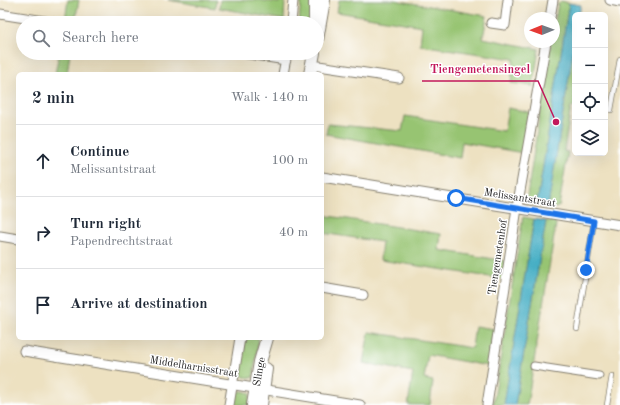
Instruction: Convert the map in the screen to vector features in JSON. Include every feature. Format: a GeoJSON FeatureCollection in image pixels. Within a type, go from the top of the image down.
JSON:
{"type":"FeatureCollection","features":[{"type":"Feature","properties":{"kind":"street"},"geometry":{"type":"LineString","coordinates":[[292,16],[293,0]]}},
{"type":"Feature","properties":{"kind":"street"},"geometry":{"type":"LineString","coordinates":[[315,0],[315,16]]}},
{"type":"Feature","properties":{"kind":"street"},"geometry":{"type":"LineString","coordinates":[[321,16],[324,0]]}},
{"type":"Feature","properties":{"kind":"street"},"geometry":{"type":"LineString","coordinates":[[491,23],[505,25],[508,0]]}},
{"type":"Feature","properties":{"kind":"street"},"geometry":{"type":"LineString","coordinates":[[551,12],[553,0]]}},
{"type":"Feature","properties":{"kind":"street"},"geometry":{"type":"LineString","coordinates":[[610,0],[620,2]]}},
{"type":"Feature","properties":{"kind":"street"},"geometry":{"type":"LineString","coordinates":[[0,14],[16,17]]}},
{"type":"Feature","properties":{"kind":"street","name":"Tiengemetenhof"},"geometry":{"type":"LineString","coordinates":[[487,405],[517,208],[545,48]]}},
{"type":"Feature","properties":{"kind":"street"},"geometry":{"type":"LineString","coordinates":[[283,72],[285,60]]}},
{"type":"Feature","properties":{"kind":"street"},"geometry":{"type":"LineString","coordinates":[[312,61],[398,78]]}},
{"type":"Feature","properties":{"kind":"street","name":"Melissantstraat"},"geometry":{"type":"LineString","coordinates":[[324,177],[620,225]]}},
{"type":"Feature","properties":{"kind":"street"},"geometry":{"type":"LineString","coordinates":[[0,236],[16,239]]}},
{"type":"Feature","properties":{"kind":"street"},"geometry":{"type":"LineString","coordinates":[[324,288],[363,295]]}},
{"type":"Feature","properties":{"kind":"street"},"geometry":{"type":"LineString","coordinates":[[229,405],[240,340]]}},
{"type":"Feature","properties":{"kind":"street","name":"Slinge"},"geometry":{"type":"LineString","coordinates":[[253,405],[259,389],[268,340]]}},
{"type":"Feature","properties":{"kind":"street","name":"Middelharnisstraat"},"geometry":{"type":"LineString","coordinates":[[24,351],[360,405]]}},
{"type":"Feature","properties":{"kind":"street"},"geometry":{"type":"LineString","coordinates":[[534,366],[599,376]]}},
{"type":"Feature","properties":{"kind":"street","name":"Slinge"},"geometry":{"type":"LineString","coordinates":[[259,389],[261,405]]}},
{"type":"Feature","properties":{"kind":"lane"},"geometry":{"type":"LineString","coordinates":[[611,110],[620,59]]}},
{"type":"Feature","properties":{"kind":"lane"},"geometry":{"type":"LineString","coordinates":[[577,329],[594,221]]}},
{"type":"Feature","properties":{"kind":"lane"},"geometry":{"type":"LineString","coordinates":[[607,405],[612,376]]}},
{"type":"Feature","properties":{"kind":"green space"},"geometry":{"type":"Polygon","coordinates":[[[68,0],[79,0],[76,16],[66,16],[68,0]]]}},
{"type":"Feature","properties":{"kind":"green space"},"geometry":{"type":"Polygon","coordinates":[[[168,0],[216,0],[215,8],[168,0]]]}},
{"type":"Feature","properties":{"kind":"green space"},"geometry":{"type":"Polygon","coordinates":[[[220,0],[259,0],[279,3],[279,0],[285,0],[284,16],[262,16],[219,8],[220,0]]]}},
{"type":"Feature","properties":{"kind":"green space"},"geometry":{"type":"Polygon","coordinates":[[[301,0],[312,0],[312,16],[300,16],[301,0]]]}},
{"type":"Feature","properties":{"kind":"green space"},"geometry":{"type":"Polygon","coordinates":[[[339,0],[394,0],[487,16],[483,38],[524,46],[524,48],[539,49],[533,86],[511,83],[514,59],[420,45],[422,26],[337,12],[339,0]]]}},
{"type":"Feature","properties":{"kind":"green space"},"geometry":{"type":"Polygon","coordinates":[[[561,1],[569,3],[537,204],[526,203],[550,48],[560,48],[560,12],[557,12],[558,4],[561,1]]]}},
{"type":"Feature","properties":{"kind":"green space"},"geometry":{"type":"Polygon","coordinates":[[[572,58],[572,107],[564,151],[568,152],[559,206],[556,208],[548,206],[572,58]]]}},
{"type":"Feature","properties":{"kind":"green space"},"geometry":{"type":"Polygon","coordinates":[[[58,60],[69,60],[67,72],[55,72],[58,60]]]}},
{"type":"Feature","properties":{"kind":"green space"},"geometry":{"type":"Polygon","coordinates":[[[508,108],[529,112],[523,153],[462,142],[460,158],[326,134],[328,124],[402,131],[405,116],[504,131],[508,108]]]}},
{"type":"Feature","properties":{"kind":"green space"},"geometry":{"type":"Polygon","coordinates":[[[324,215],[441,234],[439,250],[506,261],[503,279],[380,260],[382,242],[324,233],[324,215]]]}},
{"type":"Feature","properties":{"kind":"green space"},"geometry":{"type":"Polygon","coordinates":[[[523,217],[534,219],[504,405],[493,405],[523,217]]]}},
{"type":"Feature","properties":{"kind":"green space"},"geometry":{"type":"Polygon","coordinates":[[[546,221],[555,221],[556,224],[527,405],[515,405],[546,221]]]}},
{"type":"Feature","properties":{"kind":"green space"},"geometry":{"type":"Polygon","coordinates":[[[475,326],[494,329],[488,366],[428,355],[424,379],[433,381],[430,405],[408,405],[413,372],[363,363],[369,332],[472,348],[475,326]]]}},
{"type":"Feature","properties":{"kind":"green space"},"geometry":{"type":"Polygon","coordinates":[[[245,340],[259,340],[253,378],[244,377],[239,373],[245,340]]]}},
{"type":"Feature","properties":{"kind":"green space"},"geometry":{"type":"Polygon","coordinates":[[[242,391],[250,393],[249,405],[233,405],[235,392],[242,391]]]}},
{"type":"Feature","properties":{"kind":"water"},"geometry":{"type":"Polygon","coordinates":[[[569,3],[581,5],[580,12],[572,12],[572,58],[548,206],[537,204],[569,3]]]}},
{"type":"Feature","properties":{"kind":"water"},"geometry":{"type":"Polygon","coordinates":[[[534,219],[546,221],[515,405],[504,405],[534,219]]]}},
{"type":"Feature","properties":{"kind":"place","name":"Tiengemetensingel"},"geometry":{"type":"Point","coordinates":[556,122]}},
{"type":"Feature","properties":{"kind":"route"},"geometry":{"type":"LineString","coordinates":[[456,198],[594,221],[586,270]]}}]}
